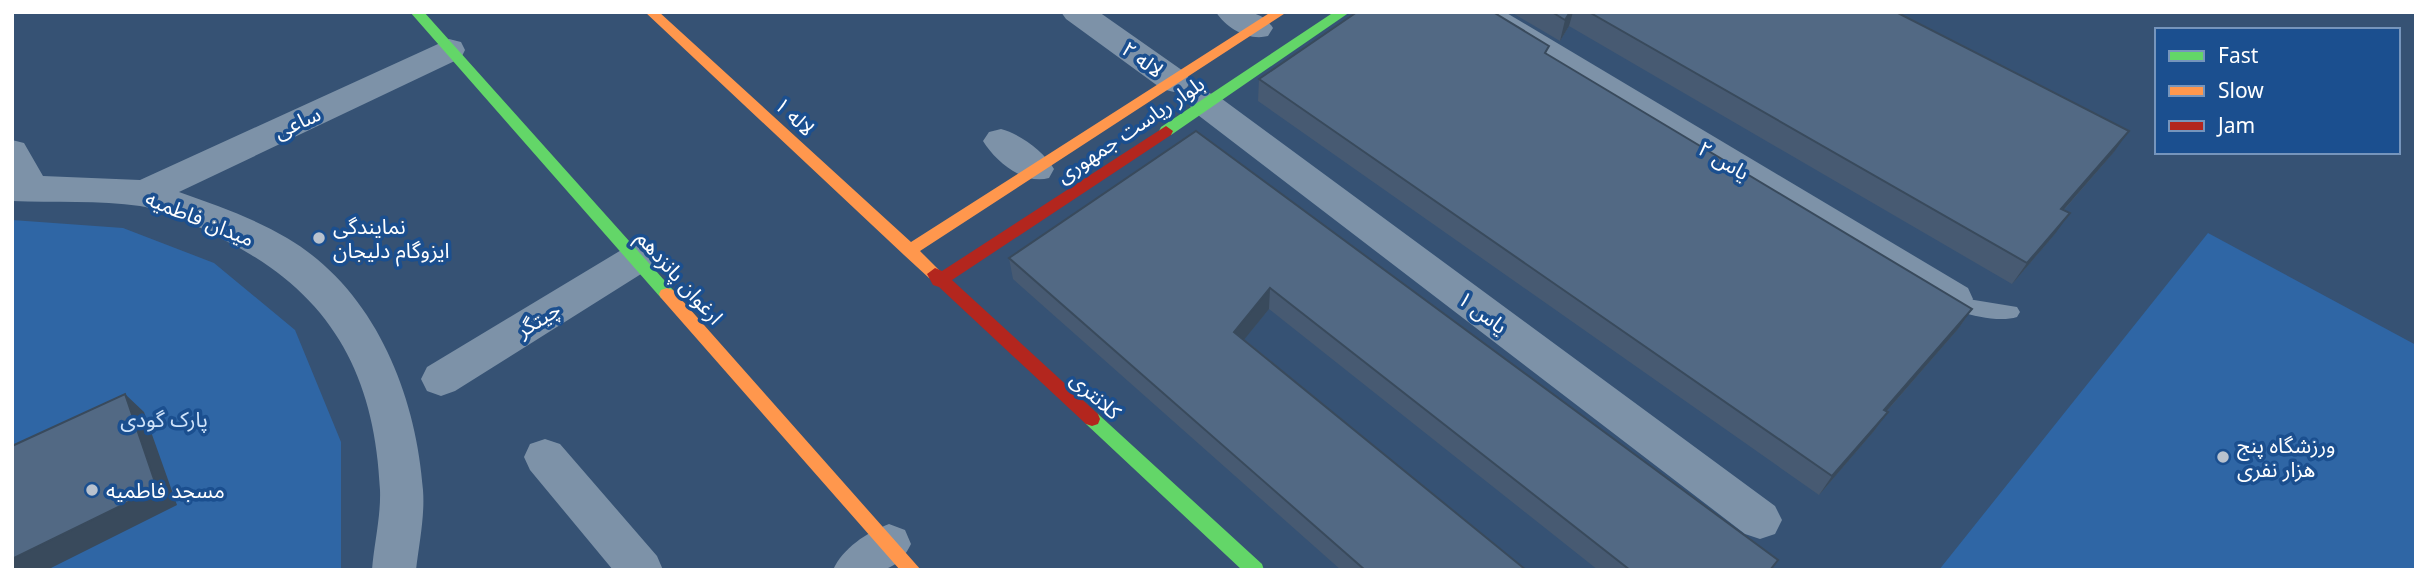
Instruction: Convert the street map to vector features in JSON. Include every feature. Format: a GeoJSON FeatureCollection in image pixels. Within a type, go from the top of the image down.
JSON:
{"type":"FeatureCollection","features":[{"type":"Feature","properties":{"kind":"street","name":"ارغوان پانزدهم"},"geometry":{"type":"LineString","coordinates":[[416,12],[900,557]]}},
{"type":"Feature","properties":{"kind":"street","name":"لاله ۱"},"geometry":{"type":"LineString","coordinates":[[651,12],[909,251]]}},
{"type":"Feature","properties":{"kind":"street","name":"لاله ۲"},"geometry":{"type":"LineString","coordinates":[[1077,12],[1174,81]]}},
{"type":"Feature","properties":{"kind":"street","name":"بلوار ریاست جمهوری"},"geometry":{"type":"LineString","coordinates":[[939,281],[1073,197],[1344,12]]}},
{"type":"Feature","properties":{"kind":"street","name":"یاس ۲"},"geometry":{"type":"LineString","coordinates":[[1481,12],[1968,307]]}},
{"type":"Feature","properties":{"kind":"street","name":"بلوار ریاست جمهوری"},"geometry":{"type":"LineString","coordinates":[[909,251],[1174,81],[1257,17]]}},
{"type":"Feature","properties":{"kind":"street","name":"ساعی"},"geometry":{"type":"LineString","coordinates":[[144,193],[449,50]]}},
{"type":"Feature","properties":{"kind":"street","name":"یاس ۱"},"geometry":{"type":"LineString","coordinates":[[1206,104],[1760,520]]}},
{"type":"Feature","properties":{"kind":"street"},"geometry":{"type":"LineString","coordinates":[[1001,141],[1036,169]]}},
{"type":"Feature","properties":{"kind":"street"},"geometry":{"type":"LineString","coordinates":[[12,152],[21,188]]}},
{"type":"Feature","properties":{"kind":"street","name":"میدان فاطمیه"},"geometry":{"type":"LineString","coordinates":[[21,188],[144,193],[215,219],[275,249],[325,290],[363,341],[389,403],[402,492],[394,570]]}},
{"type":"Feature","properties":{"kind":"street","name":"کلانتری"},"geometry":{"type":"LineString","coordinates":[[909,251],[1255,570]]}},
{"type":"Feature","properties":{"kind":"street","name":"چیتگر"},"geometry":{"type":"LineString","coordinates":[[441,379],[636,259]]}},
{"type":"Feature","properties":{"kind":"street"},"geometry":{"type":"LineString","coordinates":[[545,457],[641,570]]}},
{"type":"Feature","properties":{"kind":"street"},"geometry":{"type":"LineString","coordinates":[[855,570],[900,557]]}},
{"type":"Feature","properties":{"kind":"lane"},"geometry":{"type":"LineString","coordinates":[[1968,307],[2010,312]]}},
{"type":"Feature","properties":{"kind":"green space","name":"پارک گودی"},"geometry":{"type":"Polygon","coordinates":[[[12,220],[123,228],[214,263],[295,330],[341,442],[341,570],[12,570],[12,220]]]}},
{"type":"Feature","properties":{"kind":"green space","name":"ورزشگاه پنج هزار نفری"},"geometry":{"type":"Polygon","coordinates":[[[2208,233],[2416,345],[2416,570],[1939,570],[2208,233]]]}},
{"type":"Feature","properties":{"kind":"building"},"geometry":{"type":"Polygon","coordinates":[[[1357,12],[1493,12],[1549,46],[1545,53],[1972,309],[1884,410],[1888,412],[1832,476],[1259,79],[1357,12]]]}},
{"type":"Feature","properties":{"kind":"building"},"geometry":{"type":"Polygon","coordinates":[[[1552,12],[1570,12],[1565,20],[1552,12]]]}},
{"type":"Feature","properties":{"kind":"building"},"geometry":{"type":"Polygon","coordinates":[[[1589,12],[1896,12],[2129,131],[2061,209],[2070,213],[2027,263],[1589,12]]]}},
{"type":"Feature","properties":{"kind":"building"},"geometry":{"type":"Polygon","coordinates":[[[1196,131],[1778,560],[1770,570],[1630,570],[1270,288],[1234,332],[1526,570],[1365,570],[1009,258],[1196,131]]]}},
{"type":"Feature","properties":{"kind":"building","name":"مسجد فاطمیه"},"geometry":{"type":"Polygon","coordinates":[[[125,394],[157,488],[12,559],[12,446],[125,394]]]}},
{"type":"Feature","properties":{"kind":"traffic: fast"},"geometry":{"type":"LineString","coordinates":[[416,12],[667,294]]}},
{"type":"Feature","properties":{"kind":"traffic: fast"},"geometry":{"type":"LineString","coordinates":[[1166,131],[1344,12]]}},
{"type":"Feature","properties":{"kind":"traffic: fast"},"geometry":{"type":"LineString","coordinates":[[1092,419],[1255,570]]}},
{"type":"Feature","properties":{"kind":"traffic: slow"},"geometry":{"type":"LineString","coordinates":[[651,12],[935,274]]}},
{"type":"Feature","properties":{"kind":"traffic: slow"},"geometry":{"type":"LineString","coordinates":[[909,251],[1281,12]]}},
{"type":"Feature","properties":{"kind":"traffic: slow"},"geometry":{"type":"LineString","coordinates":[[667,294],[912,570]]}},
{"type":"Feature","properties":{"kind":"traffic: jam"},"geometry":{"type":"LineString","coordinates":[[939,281],[1166,131]]}},
{"type":"Feature","properties":{"kind":"traffic: jam"},"geometry":{"type":"LineString","coordinates":[[935,274],[1092,419]]}},
{"type":"Feature","properties":{"kind":"place","name":"نمایندگی ایزوگام دلیجان"},"geometry":{"type":"Point","coordinates":[319,238]}},
{"type":"Feature","properties":{"kind":"place","name":"ورزشگاه پنج هزار نفری"},"geometry":{"type":"Point","coordinates":[2223,457]}},
{"type":"Feature","properties":{"kind":"place","name":"مسجد فاطمیه"},"geometry":{"type":"Point","coordinates":[92,490]}}]}
